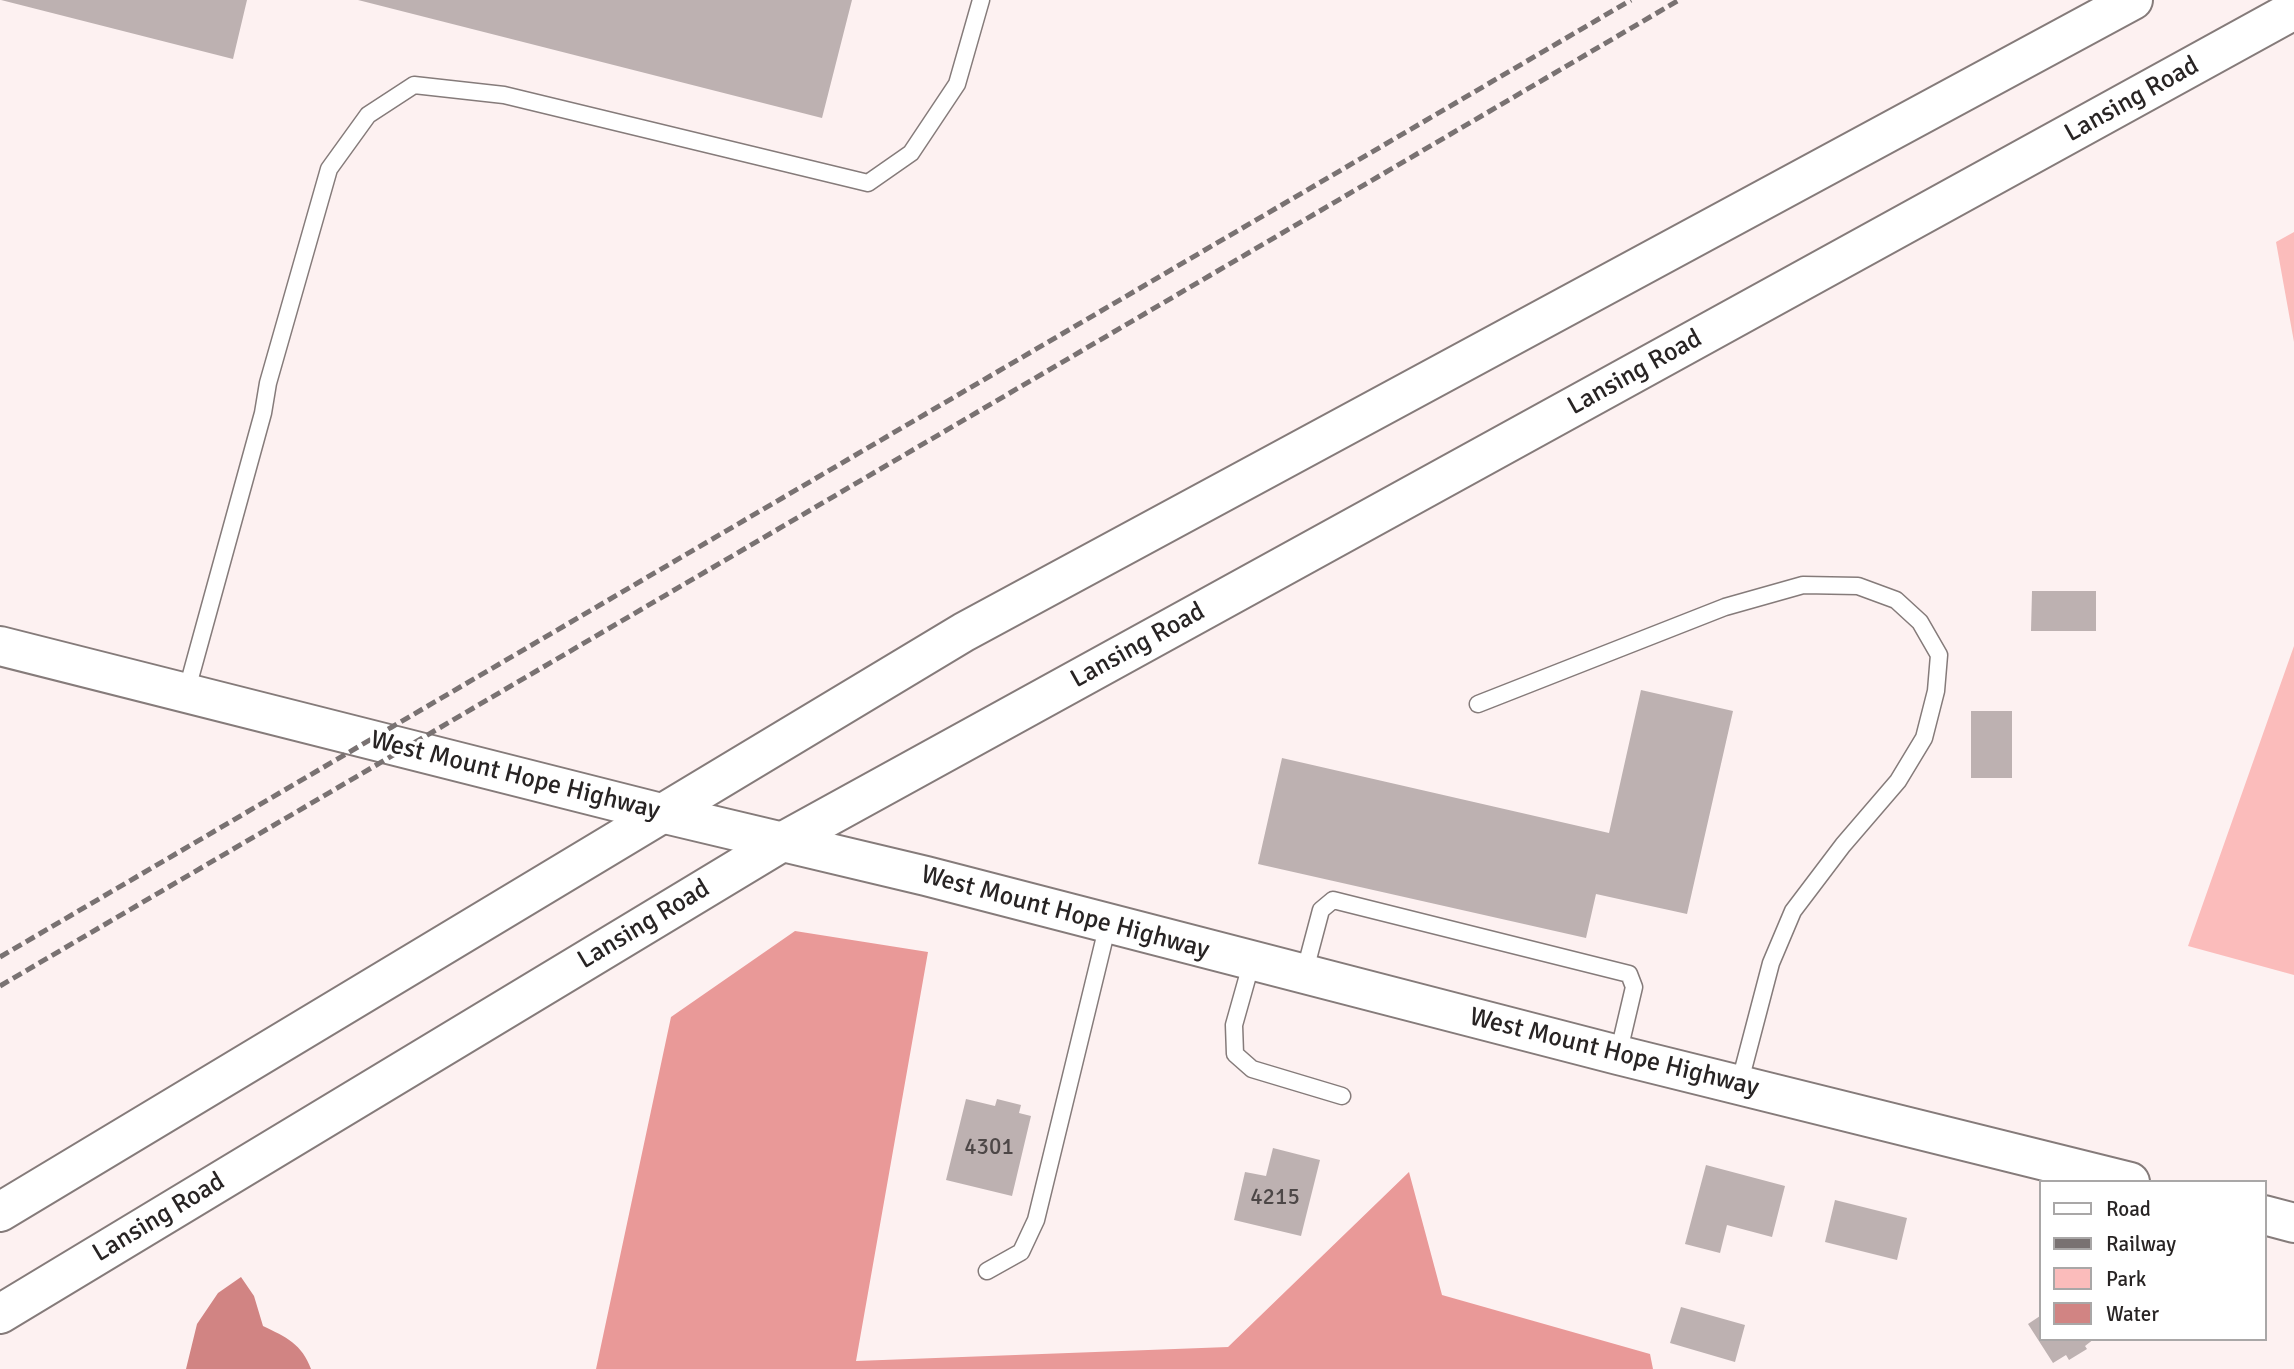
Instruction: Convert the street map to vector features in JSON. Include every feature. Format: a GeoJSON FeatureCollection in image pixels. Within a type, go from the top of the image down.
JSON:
{"type":"FeatureCollection","features":[{"type":"Feature","properties":{"kind":"main road"},"geometry":{"type":"LineString","coordinates":[[0,1212],[964,632],[2133,0]]}},
{"type":"Feature","properties":{"kind":"main road","name":"Lansing Road"},"geometry":{"type":"LineString","coordinates":[[0,1314],[782,842],[2294,10]]}},
{"type":"Feature","properties":{"kind":"main road","name":"West Mount Hope Highway"},"geometry":{"type":"LineString","coordinates":[[0,646],[661,813],[926,876],[1618,1055],[2122,1180]]}},
{"type":"Feature","properties":{"kind":"main road"},"geometry":{"type":"LineString","coordinates":[[2266,1216],[2294,1223]]}},
{"type":"Feature","properties":{"kind":"lane"},"geometry":{"type":"LineString","coordinates":[[186,693],[260,423],[268,383],[329,169],[368,116],[414,85],[504,95],[868,183],[911,153],[957,84],[981,0]]}},
{"type":"Feature","properties":{"kind":"lane"},"geometry":{"type":"LineString","coordinates":[[1478,704],[1725,607],[1803,584],[1858,586],[1896,600],[1920,622],[1939,655],[1936,691],[1924,738],[1898,781],[1843,845],[1793,911],[1771,963],[1740,1085]]}},
{"type":"Feature","properties":{"kind":"lane"},"geometry":{"type":"LineString","coordinates":[[1304,974],[1321,910],[1333,900],[1629,974],[1634,987],[1618,1055]]}},
{"type":"Feature","properties":{"kind":"lane"},"geometry":{"type":"LineString","coordinates":[[987,1271],[1021,1252],[1036,1220],[1108,924]]}},
{"type":"Feature","properties":{"kind":"lane"},"geometry":{"type":"LineString","coordinates":[[1251,961],[1234,1026],[1235,1054],[1252,1069],[1342,1096]]}},
{"type":"Feature","properties":{"kind":"green space"},"geometry":{"type":"Polygon","coordinates":[[[2294,232],[2294,342],[2276,242],[2294,232]]]}},
{"type":"Feature","properties":{"kind":"green space"},"geometry":{"type":"Polygon","coordinates":[[[2294,646],[2294,975],[2188,946],[2294,646]]]}},
{"type":"Feature","properties":{"kind":"shaded area"},"geometry":{"type":"Polygon","coordinates":[[[795,931],[928,952],[856,1361],[1228,1347],[1409,1172],[1442,1295],[1650,1354],[1653,1369],[596,1369],[671,1017],[795,931]]]}},
{"type":"Feature","properties":{"kind":"water"},"geometry":{"type":"Polygon","coordinates":[[[241,1277],[254,1296],[263,1326],[298,1347],[311,1369],[186,1369],[197,1324],[218,1293],[241,1277]]]}},
{"type":"Feature","properties":{"kind":"building"},"geometry":{"type":"Polygon","coordinates":[[[1,0],[247,0],[233,59],[1,0]]]}},
{"type":"Feature","properties":{"kind":"building"},"geometry":{"type":"Polygon","coordinates":[[[358,0],[852,0],[822,118],[358,0]]]}},
{"type":"Feature","properties":{"kind":"building"},"geometry":{"type":"Polygon","coordinates":[[[2032,591],[2096,591],[2096,631],[2031,631],[2032,591]]]}},
{"type":"Feature","properties":{"kind":"building"},"geometry":{"type":"Polygon","coordinates":[[[1641,690],[1733,711],[1687,914],[1596,894],[1586,938],[1258,864],[1282,758],[1609,833],[1641,690]]]}},
{"type":"Feature","properties":{"kind":"building"},"geometry":{"type":"Polygon","coordinates":[[[1971,711],[2012,711],[2012,778],[1971,778],[1971,711]]]}},
{"type":"Feature","properties":{"kind":"building"},"geometry":{"type":"Polygon","coordinates":[[[966,1099],[995,1106],[997,1099],[1021,1105],[1019,1113],[1031,1116],[1012,1196],[946,1180],[966,1099]]]}},
{"type":"Feature","properties":{"kind":"building"},"geometry":{"type":"Polygon","coordinates":[[[1273,1148],[1320,1160],[1301,1236],[1234,1220],[1245,1172],[1266,1176],[1273,1148]]]}},
{"type":"Feature","properties":{"kind":"building"},"geometry":{"type":"Polygon","coordinates":[[[1706,1165],[1785,1186],[1772,1237],[1727,1225],[1720,1253],[1685,1244],[1706,1165]]]}},
{"type":"Feature","properties":{"kind":"building"},"geometry":{"type":"Polygon","coordinates":[[[1835,1200],[1907,1218],[1897,1260],[1825,1242],[1835,1200]]]}},
{"type":"Feature","properties":{"kind":"building"},"geometry":{"type":"Polygon","coordinates":[[[1681,1307],[1745,1325],[1735,1362],[1670,1343],[1681,1307]]]}},
{"type":"Feature","properties":{"kind":"building"},"geometry":{"type":"Polygon","coordinates":[[[2038,1317],[2038,1340],[2028,1324],[2038,1317]]]}},
{"type":"Feature","properties":{"kind":"building"},"geometry":{"type":"Polygon","coordinates":[[[2039,1341],[2091,1341],[2085,1346],[2087,1349],[2069,1360],[2066,1355],[2053,1363],[2039,1341]]]}},
{"type":"Feature","properties":{"kind":"railway"},"geometry":{"type":"LineString","coordinates":[[0,957],[1631,0]]}},
{"type":"Feature","properties":{"kind":"railway"},"geometry":{"type":"LineString","coordinates":[[0,986],[1679,0]]}}]}
